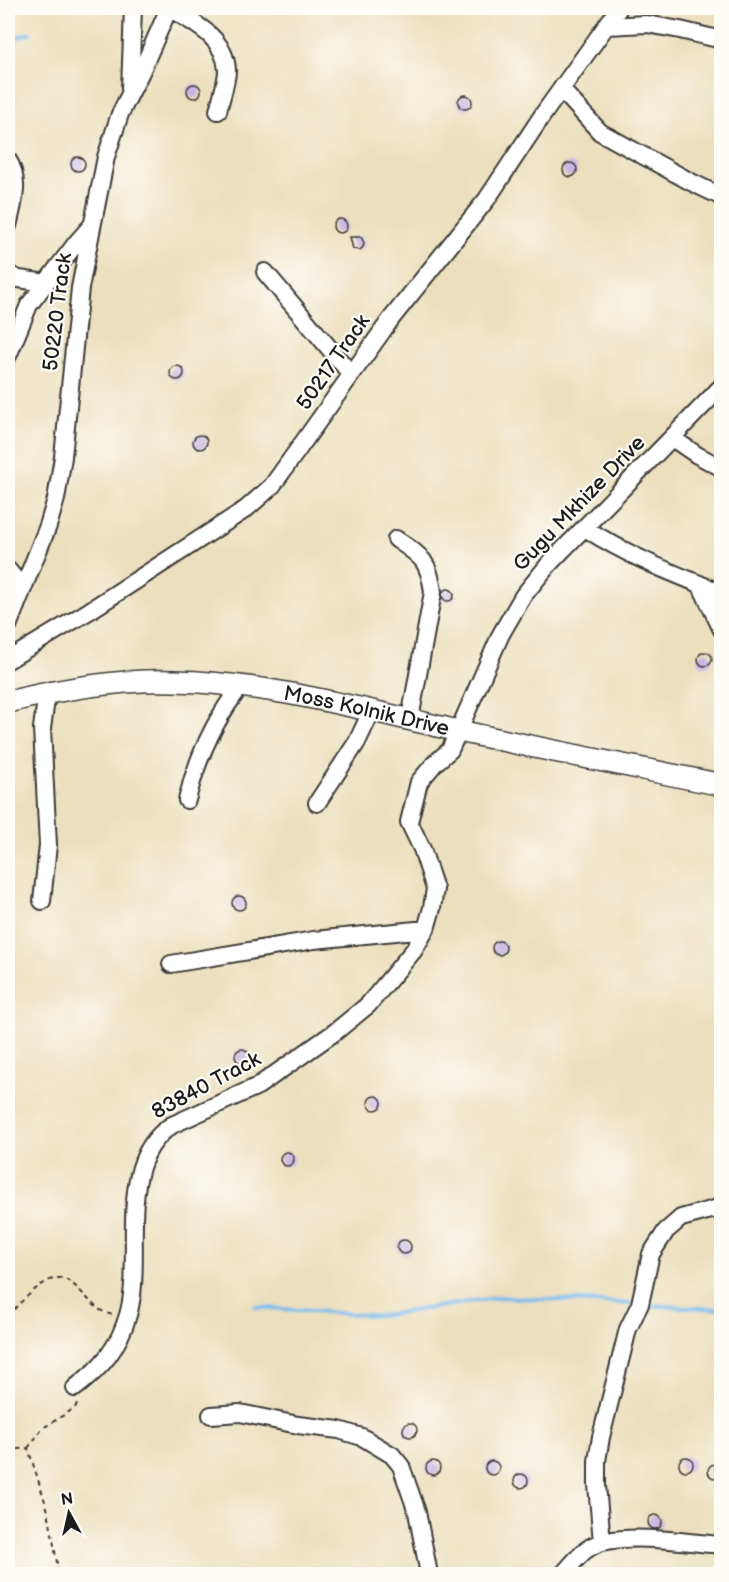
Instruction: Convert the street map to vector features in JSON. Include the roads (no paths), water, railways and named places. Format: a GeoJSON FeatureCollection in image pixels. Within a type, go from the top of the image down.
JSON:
{"type":"FeatureCollection","features":[{"type":"Feature","properties":{"kind":"main road","name":"Moss Kolnik Drive"},"geometry":{"type":"LineString","coordinates":[[8,702],[87,687],[171,680],[240,687],[280,692],[372,710],[722,785]]}},
{"type":"Feature","properties":{"kind":"street"},"geometry":{"type":"LineString","coordinates":[[130,94],[133,8]]}},
{"type":"Feature","properties":{"kind":"street"},"geometry":{"type":"LineString","coordinates":[[169,8],[210,34],[219,44],[227,71],[218,111]]}},
{"type":"Feature","properties":{"kind":"street","name":"50220 Track"},"geometry":{"type":"LineString","coordinates":[[8,626],[48,526],[58,489],[80,288],[106,157],[120,114],[169,8]]}},
{"type":"Feature","properties":{"kind":"street","name":"50217 Track"},"geometry":{"type":"LineString","coordinates":[[8,660],[89,611],[260,498],[287,468],[391,319],[487,200],[561,89],[619,8]]}},
{"type":"Feature","properties":{"kind":"street"},"geometry":{"type":"LineString","coordinates":[[607,26],[647,24],[722,40]]}},
{"type":"Feature","properties":{"kind":"street"},"geometry":{"type":"LineString","coordinates":[[561,89],[600,132],[718,195]]}},
{"type":"Feature","properties":{"kind":"street"},"geometry":{"type":"LineString","coordinates":[[8,160],[12,167],[15,187],[8,226]]}},
{"type":"Feature","properties":{"kind":"street"},"geometry":{"type":"LineString","coordinates":[[8,356],[30,305],[76,242],[92,225]]}},
{"type":"Feature","properties":{"kind":"street"},"geometry":{"type":"LineString","coordinates":[[265,272],[351,374]]}},
{"type":"Feature","properties":{"kind":"street"},"geometry":{"type":"LineString","coordinates":[[8,274],[19,279],[46,283]]}},
{"type":"Feature","properties":{"kind":"street","name":"Gugu Mkhize Drive"},"geometry":{"type":"LineString","coordinates":[[458,730],[501,634],[523,596],[549,564],[722,386]]}},
{"type":"Feature","properties":{"kind":"street"},"geometry":{"type":"LineString","coordinates":[[672,438],[696,455],[722,468]]}},
{"type":"Feature","properties":{"kind":"street"},"geometry":{"type":"LineString","coordinates":[[585,528],[613,546],[722,593]]}},
{"type":"Feature","properties":{"kind":"street"},"geometry":{"type":"LineString","coordinates":[[396,539],[422,556],[429,572],[433,592],[410,719]]}},
{"type":"Feature","properties":{"kind":"street"},"geometry":{"type":"LineString","coordinates":[[8,570],[17,581],[21,594]]}},
{"type":"Feature","properties":{"kind":"street"},"geometry":{"type":"LineString","coordinates":[[700,584],[722,630]]}},
{"type":"Feature","properties":{"kind":"street"},"geometry":{"type":"LineString","coordinates":[[187,800],[201,752],[227,704],[240,687]]}},
{"type":"Feature","properties":{"kind":"street"},"geometry":{"type":"LineString","coordinates":[[42,901],[48,845],[42,728],[47,693]]}},
{"type":"Feature","properties":{"kind":"street"},"geometry":{"type":"LineString","coordinates":[[317,803],[357,742],[372,710]]}},
{"type":"Feature","properties":{"kind":"street","name":"83840 Track"},"geometry":{"type":"LineString","coordinates":[[75,1388],[98,1370],[112,1351],[129,1314],[137,1184],[141,1167],[154,1139],[184,1119],[258,1086],[352,1018],[384,987],[414,950],[426,929],[435,889],[423,849],[409,822],[419,782],[450,750],[458,730]]}},
{"type":"Feature","properties":{"kind":"street"},"geometry":{"type":"LineString","coordinates":[[171,964],[314,940],[426,929]]}},
{"type":"Feature","properties":{"kind":"street"},"geometry":{"type":"LineString","coordinates":[[602,1542],[597,1485],[597,1461],[601,1437],[628,1329],[640,1304],[651,1254],[666,1232],[681,1218],[722,1207]]}},
{"type":"Feature","properties":{"kind":"street"},"geometry":{"type":"LineString","coordinates":[[212,1415],[240,1413],[297,1425],[339,1430],[362,1437],[392,1455],[401,1466],[417,1512],[429,1575]]}},
{"type":"Feature","properties":{"kind":"street"},"geometry":{"type":"LineString","coordinates":[[563,1575],[588,1548],[602,1542],[627,1538],[722,1545]]}},
{"type":"Feature","properties":{"kind":"waterway"},"geometry":{"type":"LineString","coordinates":[[8,40],[30,33]]}},
{"type":"Feature","properties":{"kind":"waterway"},"geometry":{"type":"LineString","coordinates":[[255,1307],[380,1316],[500,1297],[636,1304]]}},
{"type":"Feature","properties":{"kind":"waterway"},"geometry":{"type":"LineString","coordinates":[[643,1305],[722,1309]]}}]}
